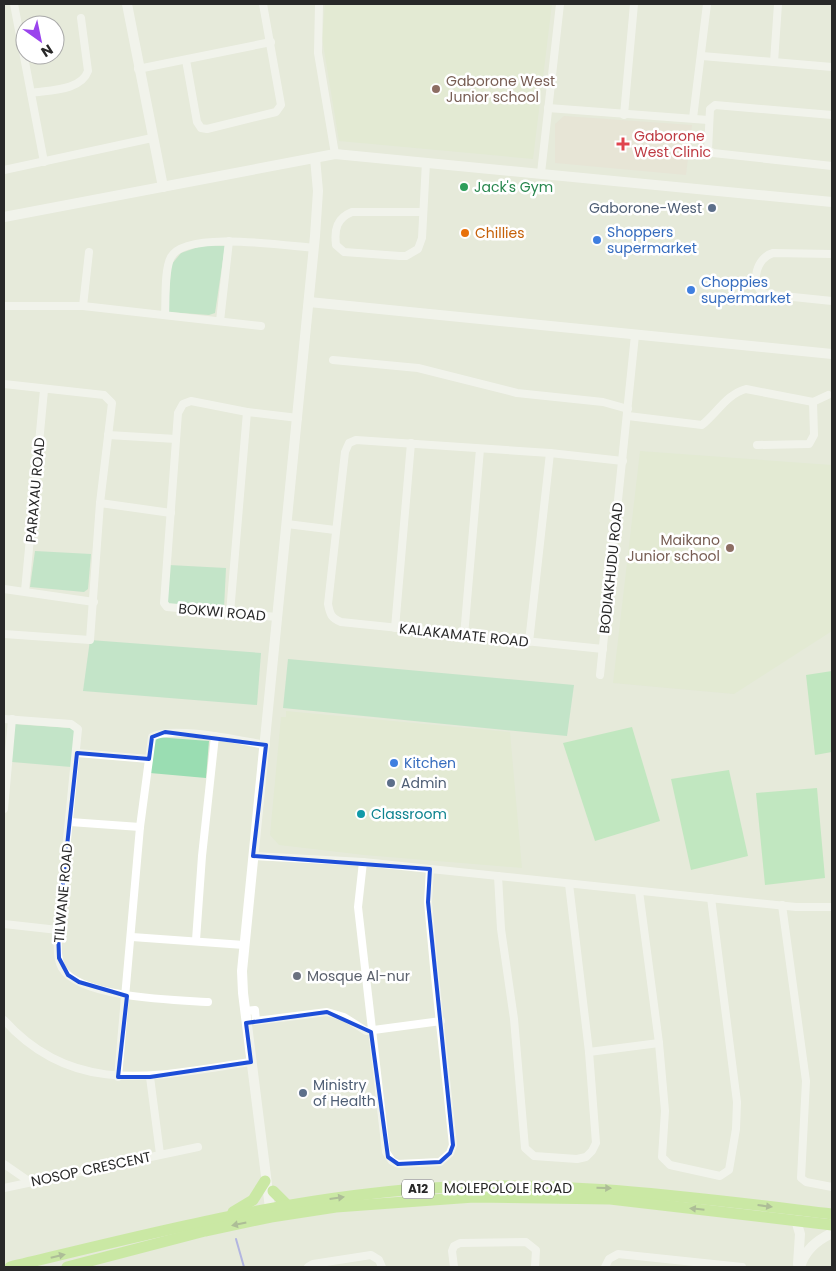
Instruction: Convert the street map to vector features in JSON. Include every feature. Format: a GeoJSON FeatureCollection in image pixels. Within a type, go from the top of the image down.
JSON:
{"type":"FeatureCollection","features":[{"type":"Feature","properties":{"kind":"main road"},"geometry":{"type":"LineString","coordinates":[[223,1217],[244,1207],[253,1200],[265,1182]]}},
{"type":"Feature","properties":{"kind":"main road","name":"MOLEPOLOLE ROAD"},"geometry":{"type":"LineString","coordinates":[[67,1267],[273,1213],[288,1206],[334,1198],[405,1190],[475,1186],[610,1188],[832,1214]]}},
{"type":"Feature","properties":{"kind":"main road"},"geometry":{"type":"LineString","coordinates":[[272,1191],[288,1206]]}},
{"type":"Feature","properties":{"kind":"main road","name":"MOLEPOLOLE ROAD"},"geometry":{"type":"LineString","coordinates":[[10,1267],[223,1217],[474,1197],[610,1199],[832,1225]]}},
{"type":"Feature","properties":{"kind":"street"},"geometry":{"type":"LineString","coordinates":[[14,4],[44,162]]}},
{"type":"Feature","properties":{"kind":"street"},"geometry":{"type":"LineString","coordinates":[[127,4],[138,69],[163,187]]}},
{"type":"Feature","properties":{"kind":"street"},"geometry":{"type":"LineString","coordinates":[[186,60],[197,122],[201,128],[207,129],[274,113],[279,110],[281,105],[263,4]]}},
{"type":"Feature","properties":{"kind":"street"},"geometry":{"type":"LineString","coordinates":[[319,4],[318,53],[335,154]]}},
{"type":"Feature","properties":{"kind":"street"},"geometry":{"type":"LineString","coordinates":[[541,173],[560,4]]}},
{"type":"Feature","properties":{"kind":"street"},"geometry":{"type":"LineString","coordinates":[[624,115],[634,4]]}},
{"type":"Feature","properties":{"kind":"street"},"geometry":{"type":"LineString","coordinates":[[692,118],[702,56],[707,4]]}},
{"type":"Feature","properties":{"kind":"street"},"geometry":{"type":"LineString","coordinates":[[774,62],[778,4]]}},
{"type":"Feature","properties":{"kind":"street"},"geometry":{"type":"LineString","coordinates":[[31,93],[76,85],[86,77],[88,71],[81,18]]}},
{"type":"Feature","properties":{"kind":"street"},"geometry":{"type":"LineString","coordinates":[[138,69],[271,42]]}},
{"type":"Feature","properties":{"kind":"street"},"geometry":{"type":"LineString","coordinates":[[702,56],[832,67]]}},
{"type":"Feature","properties":{"kind":"street"},"geometry":{"type":"LineString","coordinates":[[832,115],[715,105],[710,109],[708,120],[708,150],[710,152],[832,166]]}},
{"type":"Feature","properties":{"kind":"street"},"geometry":{"type":"LineString","coordinates":[[548,108],[708,120]]}},
{"type":"Feature","properties":{"kind":"street"},"geometry":{"type":"LineString","coordinates":[[4,170],[152,138]]}},
{"type":"Feature","properties":{"kind":"street"},"geometry":{"type":"LineString","coordinates":[[4,217],[335,154],[832,202]]}},
{"type":"Feature","properties":{"kind":"street"},"geometry":{"type":"LineString","coordinates":[[273,1213],[265,1182],[266,1167],[251,1062],[242,971],[314,248],[318,191],[315,158]]}},
{"type":"Feature","properties":{"kind":"street"},"geometry":{"type":"LineString","coordinates":[[423,212],[352,212],[343,216],[338,222],[336,245],[344,252],[406,256],[413,253],[421,244],[423,212],[426,162]]}},
{"type":"Feature","properties":{"kind":"street"},"geometry":{"type":"LineString","coordinates":[[165,315],[168,264],[177,251],[200,244],[229,241],[314,248]]}},
{"type":"Feature","properties":{"kind":"street"},"geometry":{"type":"LineString","coordinates":[[220,320],[229,241]]}},
{"type":"Feature","properties":{"kind":"street"},"geometry":{"type":"LineString","coordinates":[[83,306],[89,252]]}},
{"type":"Feature","properties":{"kind":"street"},"geometry":{"type":"LineString","coordinates":[[832,254],[773,253],[765,256],[760,261],[755,283],[757,289],[764,294],[832,301]]}},
{"type":"Feature","properties":{"kind":"street"},"geometry":{"type":"LineString","coordinates":[[309,302],[832,354]]}},
{"type":"Feature","properties":{"kind":"street"},"geometry":{"type":"LineString","coordinates":[[4,306],[83,306],[261,326]]}},
{"type":"Feature","properties":{"kind":"street","name":"BODIAKHUDU ROAD"},"geometry":{"type":"LineString","coordinates":[[600,675],[636,335]]}},
{"type":"Feature","properties":{"kind":"street"},"geometry":{"type":"LineString","coordinates":[[333,360],[418,368],[517,393],[603,402],[628,413],[702,425],[731,396],[746,389],[813,402],[828,395]]}},
{"type":"Feature","properties":{"kind":"street"},"geometry":{"type":"LineString","coordinates":[[4,384],[44,390],[104,395],[111,399],[112,406],[100,503],[90,638],[87,641],[4,634]]}},
{"type":"Feature","properties":{"kind":"street","name":"PARAXAU ROAD"},"geometry":{"type":"LineString","coordinates":[[25,591],[44,390]]}},
{"type":"Feature","properties":{"kind":"street"},"geometry":{"type":"LineString","coordinates":[[100,503],[170,513],[178,413],[186,402],[298,418]]}},
{"type":"Feature","properties":{"kind":"street"},"geometry":{"type":"LineString","coordinates":[[757,445],[809,444],[814,435],[813,402]]}},
{"type":"Feature","properties":{"kind":"street"},"geometry":{"type":"LineString","coordinates":[[230,613],[247,412]]}},
{"type":"Feature","properties":{"kind":"street"},"geometry":{"type":"LineString","coordinates":[[108,435],[176,439]]}},
{"type":"Feature","properties":{"kind":"street"},"geometry":{"type":"LineString","coordinates":[[287,524],[335,530],[345,452],[349,442],[356,440],[550,453],[623,461]]}},
{"type":"Feature","properties":{"kind":"street"},"geometry":{"type":"LineString","coordinates":[[395,628],[411,443]]}},
{"type":"Feature","properties":{"kind":"street"},"geometry":{"type":"LineString","coordinates":[[464,636],[480,449]]}},
{"type":"Feature","properties":{"kind":"street"},"geometry":{"type":"LineString","coordinates":[[529,642],[550,453]]}},
{"type":"Feature","properties":{"kind":"street","name":"BOKWI ROAD"},"geometry":{"type":"LineString","coordinates":[[170,513],[163,598],[167,607],[277,617]]}},
{"type":"Feature","properties":{"kind":"street","name":"KALAKAMATE ROAD"},"geometry":{"type":"LineString","coordinates":[[335,530],[328,604],[329,613],[333,618],[341,622],[602,649]]}},
{"type":"Feature","properties":{"kind":"street"},"geometry":{"type":"LineString","coordinates":[[4,589],[94,602]]}},
{"type":"Feature","properties":{"kind":"street"},"geometry":{"type":"LineString","coordinates":[[4,809],[8,719]]}},
{"type":"Feature","properties":{"kind":"street","name":"TILWANE ROAD"},"geometry":{"type":"LineString","coordinates":[[8,719],[75,726],[79,733],[58,930],[59,958],[68,975],[79,982],[127,996],[208,1002]]}},
{"type":"Feature","properties":{"kind":"street"},"geometry":{"type":"LineString","coordinates":[[118,1076],[127,996],[140,827],[152,737],[165,732],[215,736],[266,744]]}},
{"type":"Feature","properties":{"kind":"street"},"geometry":{"type":"LineString","coordinates":[[196,940],[202,856],[215,736]]}},
{"type":"Feature","properties":{"kind":"street"},"geometry":{"type":"LineString","coordinates":[[76,753],[149,759]]}},
{"type":"Feature","properties":{"kind":"street"},"geometry":{"type":"LineString","coordinates":[[70,822],[140,827]]}},
{"type":"Feature","properties":{"kind":"street"},"geometry":{"type":"LineString","coordinates":[[253,856],[364,862],[639,892],[814,908],[832,907]]}},
{"type":"Feature","properties":{"kind":"street"},"geometry":{"type":"LineString","coordinates":[[364,862],[358,907],[371,1031],[386,1152],[392,1161],[398,1164],[440,1162],[450,1153],[453,1145],[428,902],[430,869]]}},
{"type":"Feature","properties":{"kind":"street"},"geometry":{"type":"LineString","coordinates":[[498,876],[501,929],[520,1080],[525,1148],[534,1156],[577,1159],[586,1157],[596,1143],[589,1052],[569,884]]}},
{"type":"Feature","properties":{"kind":"street"},"geometry":{"type":"LineString","coordinates":[[639,892],[659,1043],[664,1111],[662,1157],[670,1165],[720,1176],[729,1170],[736,1129],[736,1102],[711,898]]}},
{"type":"Feature","properties":{"kind":"street"},"geometry":{"type":"LineString","coordinates":[[782,905],[806,1081],[802,1178],[806,1182],[832,1186]]}},
{"type":"Feature","properties":{"kind":"street"},"geometry":{"type":"LineString","coordinates":[[4,924],[58,930]]}},
{"type":"Feature","properties":{"kind":"street"},"geometry":{"type":"LineString","coordinates":[[132,937],[196,940],[244,945]]}},
{"type":"Feature","properties":{"kind":"street"},"geometry":{"type":"LineString","coordinates":[[245,1011],[255,1010],[256,1021],[327,1012],[344,1018],[357,1027],[371,1031],[441,1021]]}},
{"type":"Feature","properties":{"kind":"street"},"geometry":{"type":"LineString","coordinates":[[4,1020],[24,1042],[69,1066],[118,1076],[150,1077],[251,1062]]}},
{"type":"Feature","properties":{"kind":"street"},"geometry":{"type":"LineString","coordinates":[[589,1052],[659,1043]]}},
{"type":"Feature","properties":{"kind":"street","name":"NOSOP CRESCENT"},"geometry":{"type":"LineString","coordinates":[[4,1188],[160,1154],[150,1077]]}},
{"type":"Feature","properties":{"kind":"street"},"geometry":{"type":"LineString","coordinates":[[160,1154],[198,1147]]}},
{"type":"Feature","properties":{"kind":"street"},"geometry":{"type":"LineString","coordinates":[[4,1164],[30,1182]]}},
{"type":"Feature","properties":{"kind":"street"},"geometry":{"type":"LineString","coordinates":[[266,1167],[269,1172],[272,1191],[273,1213]]}},
{"type":"Feature","properties":{"kind":"street"},"geometry":{"type":"LineString","coordinates":[[796,1220],[800,1234],[799,1267]]}},
{"type":"Feature","properties":{"kind":"street"},"geometry":{"type":"LineString","coordinates":[[799,1267],[803,1257],[811,1247],[832,1233]]}},
{"type":"Feature","properties":{"kind":"street"},"geometry":{"type":"LineString","coordinates":[[454,1267],[452,1250],[454,1246],[460,1243],[526,1242],[536,1250],[535,1267]]}},
{"type":"Feature","properties":{"kind":"street"},"geometry":{"type":"LineString","coordinates":[[605,1267],[609,1259],[618,1254],[678,1264],[742,1267]]}},
{"type":"Feature","properties":{"kind":"street"},"geometry":{"type":"LineString","coordinates":[[308,1267],[313,1264],[371,1255],[379,1260],[382,1267]]}},
{"type":"Feature","properties":{"kind":"highlighted area"},"geometry":{"type":"Polygon","coordinates":[[[165,732],[266,745],[253,856],[430,869],[428,902],[453,1145],[450,1153],[440,1162],[398,1164],[388,1157],[371,1032],[327,1012],[246,1023],[251,1062],[150,1077],[118,1077],[127,996],[79,982],[68,975],[59,958],[58,930],[77,753],[149,759],[152,737],[165,732]]]}},
{"type":"Feature","properties":{"kind":"shaded area","name":"Gaborone West Junior school"},"geometry":{"type":"Polygon","coordinates":[[[325,4],[552,4],[533,159],[339,141],[322,38],[325,4]]]}},
{"type":"Feature","properties":{"kind":"shaded area","name":"Gaborone West Clinic"},"geometry":{"type":"Polygon","coordinates":[[[564,116],[692,125],[686,175],[555,163],[555,124],[564,116]]]}},
{"type":"Feature","properties":{"kind":"shaded area","name":"Maikano Junior school"},"geometry":{"type":"Polygon","coordinates":[[[640,451],[832,465],[832,631],[734,694],[613,683],[640,451]]]}},
{"type":"Feature","properties":{"kind":"shaded area"},"geometry":{"type":"Polygon","coordinates":[[[286,711],[510,732],[522,868],[364,855],[279,845],[270,835],[281,717],[286,717],[286,711]]]}},
{"type":"Feature","properties":{"kind":"green space"},"geometry":{"type":"Polygon","coordinates":[[[204,245],[225,246],[215,313],[209,315],[168,312],[171,265],[181,253],[204,245]]]}},
{"type":"Feature","properties":{"kind":"green space"},"geometry":{"type":"Polygon","coordinates":[[[35,551],[91,554],[88,589],[84,592],[30,587],[35,551]]]}},
{"type":"Feature","properties":{"kind":"green space"},"geometry":{"type":"Polygon","coordinates":[[[169,565],[226,568],[224,608],[169,604],[167,600],[169,565]]]}},
{"type":"Feature","properties":{"kind":"green space"},"geometry":{"type":"Polygon","coordinates":[[[90,640],[261,653],[257,705],[83,691],[90,640]]]}},
{"type":"Feature","properties":{"kind":"green space"},"geometry":{"type":"Polygon","coordinates":[[[288,659],[574,685],[567,736],[283,708],[288,659]]]}},
{"type":"Feature","properties":{"kind":"green space"},"geometry":{"type":"Polygon","coordinates":[[[832,671],[832,752],[815,755],[806,675],[832,671]]]}},
{"type":"Feature","properties":{"kind":"green space"},"geometry":{"type":"Polygon","coordinates":[[[12,724],[71,728],[75,731],[71,767],[12,762],[12,724]]]}},
{"type":"Feature","properties":{"kind":"green space"},"geometry":{"type":"Polygon","coordinates":[[[632,727],[660,821],[595,841],[563,743],[632,727]]]}},
{"type":"Feature","properties":{"kind":"green space"},"geometry":{"type":"Polygon","coordinates":[[[156,737],[209,741],[206,778],[150,773],[152,740],[156,737]]]}},
{"type":"Feature","properties":{"kind":"green space"},"geometry":{"type":"Polygon","coordinates":[[[729,770],[748,856],[691,870],[671,779],[729,770]]]}},
{"type":"Feature","properties":{"kind":"green space"},"geometry":{"type":"Polygon","coordinates":[[[817,788],[825,878],[765,885],[756,793],[817,788]]]}},
{"type":"Feature","properties":{"kind":"waterway"},"geometry":{"type":"LineString","coordinates":[[236,1239],[244,1267]]}},
{"type":"Feature","properties":{"kind":"place","name":"Gaborone West Junior school"},"geometry":{"type":"Point","coordinates":[436,89]}},
{"type":"Feature","properties":{"kind":"place","name":"Gaborone West Clinic"},"geometry":{"type":"Point","coordinates":[623,144]}},
{"type":"Feature","properties":{"kind":"place","name":"Jack's Gym"},"geometry":{"type":"Point","coordinates":[464,187]}},
{"type":"Feature","properties":{"kind":"place","name":"Gaborone-West"},"geometry":{"type":"Point","coordinates":[712,208]}},
{"type":"Feature","properties":{"kind":"place","name":"Chillies"},"geometry":{"type":"Point","coordinates":[465,233]}},
{"type":"Feature","properties":{"kind":"place","name":"Shoppers supermarket"},"geometry":{"type":"Point","coordinates":[597,240]}},
{"type":"Feature","properties":{"kind":"place","name":"Choppies supermarket"},"geometry":{"type":"Point","coordinates":[691,290]}},
{"type":"Feature","properties":{"kind":"place","name":"Maikano Junior school"},"geometry":{"type":"Point","coordinates":[730,548]}},
{"type":"Feature","properties":{"kind":"place","name":"Kitchen"},"geometry":{"type":"Point","coordinates":[394,763]}},
{"type":"Feature","properties":{"kind":"place","name":"Admin"},"geometry":{"type":"Point","coordinates":[391,783]}},
{"type":"Feature","properties":{"kind":"place","name":"Classroom"},"geometry":{"type":"Point","coordinates":[361,814]}},
{"type":"Feature","properties":{"kind":"place","name":"Mosque Al-nur"},"geometry":{"type":"Point","coordinates":[297,976]}},
{"type":"Feature","properties":{"kind":"place","name":"Ministry of Health"},"geometry":{"type":"Point","coordinates":[303,1093]}}]}
